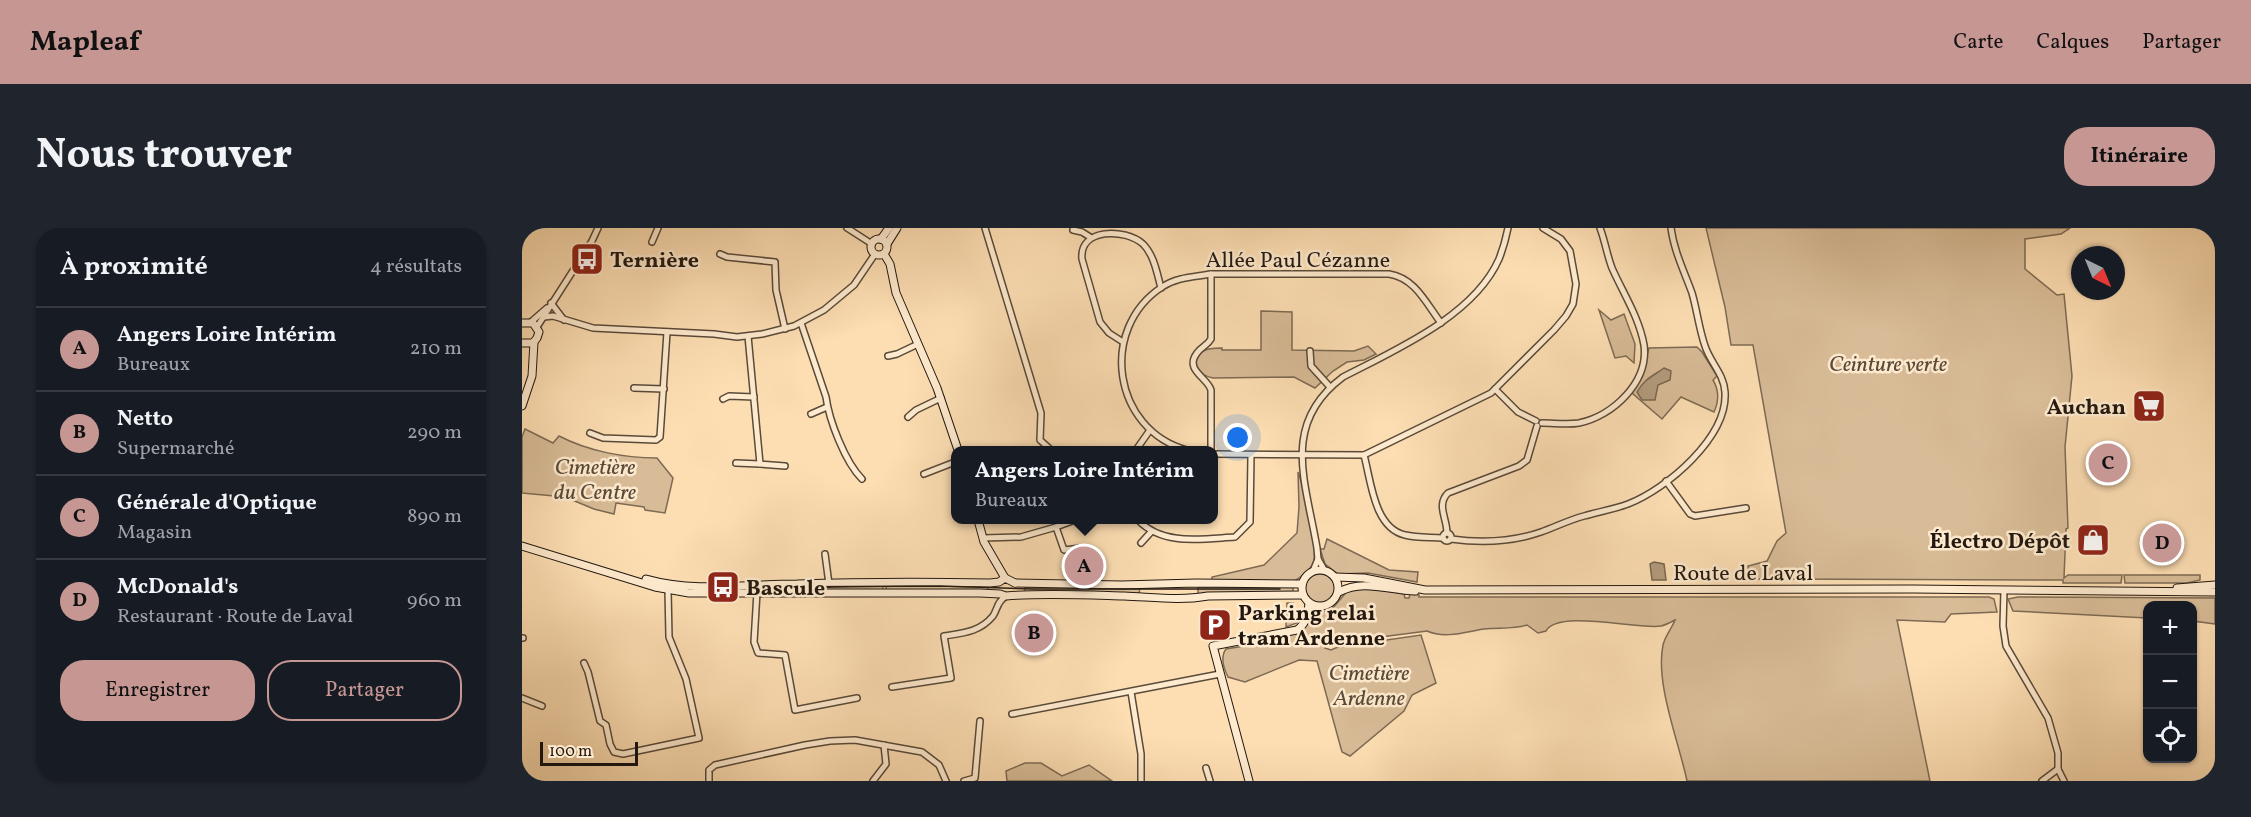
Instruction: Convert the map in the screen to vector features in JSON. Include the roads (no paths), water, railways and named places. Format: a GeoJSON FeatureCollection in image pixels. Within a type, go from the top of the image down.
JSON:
{"type":"FeatureCollection","features":[{"type":"Feature","properties":{"kind":"main road"},"geometry":{"type":"LineString","coordinates":[[884,254],[875,254],[871,249],[875,240],[881,239],[889,228]]}},
{"type":"Feature","properties":{"kind":"main road"},"geometry":{"type":"LineString","coordinates":[[884,254],[897,228]]}},
{"type":"Feature","properties":{"kind":"main road"},"geometry":{"type":"LineString","coordinates":[[881,239],[887,244]]}},
{"type":"Feature","properties":{"kind":"main road"},"geometry":{"type":"LineString","coordinates":[[884,254],[890,264],[896,294],[941,398],[957,446]]}},
{"type":"Feature","properties":{"kind":"main road"},"geometry":{"type":"LineString","coordinates":[[522,322],[534,324],[538,334],[534,342],[532,376],[522,406]]}},
{"type":"Feature","properties":{"kind":"main road"},"geometry":{"type":"LineString","coordinates":[[532,357],[523,343],[534,342]]}},
{"type":"Feature","properties":{"kind":"main road"},"geometry":{"type":"LineString","coordinates":[[979,524],[983,538],[1002,580]]}},
{"type":"Feature","properties":{"kind":"main road"},"geometry":{"type":"LineString","coordinates":[[522,544],[665,584],[684,587],[1141,598],[1303,595]]}},
{"type":"Feature","properties":{"kind":"main road"},"geometry":{"type":"LineString","coordinates":[[522,544],[668,590],[694,593],[757,590],[796,584],[1002,580],[1012,580],[1015,583],[1120,585],[1302,584]]}},
{"type":"Feature","properties":{"kind":"main road"},"geometry":{"type":"LineString","coordinates":[[1320,607],[1309,603],[1303,595],[1302,584],[1313,571],[1325,571],[1335,577],[1339,592]]}},
{"type":"Feature","properties":{"kind":"main road","name":"Route de Laval"},"geometry":{"type":"LineString","coordinates":[[1335,577],[1364,578],[1425,590],[2004,590],[2062,587],[2215,592]]}},
{"type":"Feature","properties":{"kind":"main road"},"geometry":{"type":"LineString","coordinates":[[1002,580],[997,587],[1005,595]]}},
{"type":"Feature","properties":{"kind":"main road"},"geometry":{"type":"LineString","coordinates":[[1005,595],[1015,590],[1015,583]]}},
{"type":"Feature","properties":{"kind":"main road"},"geometry":{"type":"LineString","coordinates":[[1307,616],[1320,607],[1332,603],[1339,592],[1350,586],[1360,584],[1393,590],[1425,590]]}},
{"type":"Feature","properties":{"kind":"main road","name":"Route de Laval"},"geometry":{"type":"LineString","coordinates":[[2154,591],[2215,585]]}},
{"type":"Feature","properties":{"kind":"main road"},"geometry":{"type":"LineString","coordinates":[[1249,781],[1213,646],[1294,631],[1303,626],[1309,603]]}},
{"type":"Feature","properties":{"kind":"street"},"geometry":{"type":"LineString","coordinates":[[534,324],[550,305],[592,242],[598,228]]}},
{"type":"Feature","properties":{"kind":"street"},"geometry":{"type":"LineString","coordinates":[[652,242],[658,228]]}},
{"type":"Feature","properties":{"kind":"street"},"geometry":{"type":"LineString","coordinates":[[847,228],[872,244]]}},
{"type":"Feature","properties":{"kind":"street"},"geometry":{"type":"LineString","coordinates":[[985,228],[1041,413],[1040,440],[1047,446]]}},
{"type":"Feature","properties":{"kind":"street"},"geometry":{"type":"LineString","coordinates":[[1325,571],[1318,558],[1302,453],[1303,433],[1311,411],[1330,387],[1343,377],[1417,339],[1465,303],[1499,261],[1508,228]]}},
{"type":"Feature","properties":{"kind":"street"},"geometry":{"type":"LineString","coordinates":[[1218,454],[1364,454],[1475,402],[1495,389],[1554,330],[1573,304],[1576,284],[1570,251],[1561,239],[1543,228]]}},
{"type":"Feature","properties":{"kind":"street"},"geometry":{"type":"LineString","coordinates":[[1495,389],[1518,412],[1538,423],[1579,423],[1614,407],[1628,393],[1640,375],[1644,358],[1641,333],[1612,267],[1600,228]]}},
{"type":"Feature","properties":{"kind":"street"},"geometry":{"type":"LineString","coordinates":[[1538,423],[1527,460],[1519,466],[1448,493],[1443,497],[1441,502],[1446,541],[1451,539],[1489,542],[1509,540],[1540,533],[1582,516],[1628,504],[1666,482],[1688,463],[1708,439],[1721,416],[1725,391],[1719,372],[1705,349],[1692,295],[1678,259],[1671,228]]}},
{"type":"Feature","properties":{"kind":"street"},"geometry":{"type":"LineString","coordinates":[[1073,230],[1090,237]]}},
{"type":"Feature","properties":{"kind":"street"},"geometry":{"type":"LineString","coordinates":[[1123,342],[1109,333],[1100,322],[1082,259],[1083,246],[1090,237],[1101,232],[1133,236],[1142,243],[1152,257],[1161,288]]}},
{"type":"Feature","properties":{"kind":"street"},"geometry":{"type":"LineString","coordinates":[[720,254],[727,257],[775,262],[776,290],[785,329]]}},
{"type":"Feature","properties":{"kind":"street"},"geometry":{"type":"LineString","coordinates":[[544,317],[553,316],[593,328],[714,334],[737,338],[785,329],[824,310],[847,292],[875,254]]}},
{"type":"Feature","properties":{"kind":"street","name":"Allée Paul Cézanne"},"geometry":{"type":"LineString","coordinates":[[1176,446],[1150,430],[1133,410],[1126,396],[1121,366],[1123,342],[1136,313],[1161,288],[1188,277],[1211,274],[1377,273],[1399,276],[1413,284],[1441,323]]}},
{"type":"Feature","properties":{"kind":"street"},"geometry":{"type":"LineString","coordinates":[[1210,446],[1210,385],[1195,371],[1193,362],[1196,353],[1209,344],[1211,339],[1211,274]]}},
{"type":"Feature","properties":{"kind":"street"},"geometry":{"type":"LineString","coordinates":[[534,324],[544,317],[550,305]]}},
{"type":"Feature","properties":{"kind":"street"},"geometry":{"type":"LineString","coordinates":[[550,305],[566,321]]}},
{"type":"Feature","properties":{"kind":"street"},"geometry":{"type":"LineString","coordinates":[[801,323],[826,397],[827,407],[848,461],[862,479]]}},
{"type":"Feature","properties":{"kind":"street"},"geometry":{"type":"LineString","coordinates":[[590,432],[603,438],[659,439],[667,332]]}},
{"type":"Feature","properties":{"kind":"street"},"geometry":{"type":"LineString","coordinates":[[748,336],[760,464]]}},
{"type":"Feature","properties":{"kind":"street"},"geometry":{"type":"LineString","coordinates":[[888,356],[918,344]]}},
{"type":"Feature","properties":{"kind":"street"},"geometry":{"type":"LineString","coordinates":[[1310,351],[1311,366],[1330,387]]}},
{"type":"Feature","properties":{"kind":"street"},"geometry":{"type":"LineString","coordinates":[[634,388],[664,389]]}},
{"type":"Feature","properties":{"kind":"street"},"geometry":{"type":"LineString","coordinates":[[723,399],[729,396],[754,397]]}},
{"type":"Feature","properties":{"kind":"street"},"geometry":{"type":"LineString","coordinates":[[908,417],[941,398]]}},
{"type":"Feature","properties":{"kind":"street"},"geometry":{"type":"LineString","coordinates":[[811,414],[827,407]]}},
{"type":"Feature","properties":{"kind":"street"},"geometry":{"type":"LineString","coordinates":[[1139,446],[1150,430]]}},
{"type":"Feature","properties":{"kind":"street"},"geometry":{"type":"LineString","coordinates":[[1364,454],[1378,509],[1388,526],[1406,536],[1445,535]]}},
{"type":"Feature","properties":{"kind":"street"},"geometry":{"type":"LineString","coordinates":[[1143,524],[1151,532],[1167,538],[1235,537],[1250,522],[1251,455]]}},
{"type":"Feature","properties":{"kind":"street"},"geometry":{"type":"LineString","coordinates":[[736,463],[785,466]]}},
{"type":"Feature","properties":{"kind":"street"},"geometry":{"type":"LineString","coordinates":[[924,474],[951,464]]}},
{"type":"Feature","properties":{"kind":"street"},"geometry":{"type":"LineString","coordinates":[[1666,482],[1695,516],[1746,508]]}},
{"type":"Feature","properties":{"kind":"street"},"geometry":{"type":"LineString","coordinates":[[983,538],[1021,537],[1063,524]]}},
{"type":"Feature","properties":{"kind":"street"},"geometry":{"type":"LineString","coordinates":[[1056,527],[1064,550],[1081,549]]}},
{"type":"Feature","properties":{"kind":"street"},"geometry":{"type":"LineString","coordinates":[[1141,543],[1151,532]]}},
{"type":"Feature","properties":{"kind":"street"},"geometry":{"type":"LineString","coordinates":[[825,554],[829,584]]}},
{"type":"Feature","properties":{"kind":"street"},"geometry":{"type":"LineString","coordinates":[[1313,571],[1318,558]]}},
{"type":"Feature","properties":{"kind":"street"},"geometry":{"type":"LineString","coordinates":[[584,663],[600,721],[606,725],[614,752],[623,754],[699,738],[686,679],[669,637],[668,590]]}},
{"type":"Feature","properties":{"kind":"street"},"geometry":{"type":"LineString","coordinates":[[757,590],[754,642],[758,653],[785,655],[795,710],[857,698]]}},
{"type":"Feature","properties":{"kind":"street"},"geometry":{"type":"LineString","coordinates":[[2004,590],[2003,626],[2006,646],[2048,718],[2058,753],[2058,769],[2064,781]]}},
{"type":"Feature","properties":{"kind":"street"},"geometry":{"type":"LineString","coordinates":[[892,687],[951,678],[944,636],[977,630],[993,615],[999,600],[1005,595]]}},
{"type":"Feature","properties":{"kind":"street"},"geometry":{"type":"LineString","coordinates":[[1012,714],[1220,674]]}},
{"type":"Feature","properties":{"kind":"street"},"geometry":{"type":"LineString","coordinates":[[1131,692],[1141,754],[1141,781]]}},
{"type":"Feature","properties":{"kind":"street"},"geometry":{"type":"LineString","coordinates":[[522,698],[542,706]]}},
{"type":"Feature","properties":{"kind":"street"},"geometry":{"type":"LineString","coordinates":[[964,781],[975,778],[980,721]]}},
{"type":"Feature","properties":{"kind":"street"},"geometry":{"type":"LineString","coordinates":[[708,778],[709,770],[715,765],[814,743],[847,740],[922,752],[939,765],[946,781]]}},
{"type":"Feature","properties":{"kind":"street"},"geometry":{"type":"LineString","coordinates":[[873,781],[886,764],[884,745]]}},
{"type":"Feature","properties":{"kind":"street"},"geometry":{"type":"LineString","coordinates":[[1206,768],[1210,781]]}},
{"type":"Feature","properties":{"kind":"street"},"geometry":{"type":"LineString","coordinates":[[2042,781],[2058,769]]}},
{"type":"Feature","properties":{"kind":"tram line"},"geometry":{"type":"LineString","coordinates":[[757,587],[1280,589]]}},
{"type":"Feature","properties":{"kind":"place","name":"Ternière"},"geometry":{"type":"Point","coordinates":[587,259]}},
{"type":"Feature","properties":{"kind":"place","name":"Auchan"},"geometry":{"type":"Point","coordinates":[2149,406]}},
{"type":"Feature","properties":{"kind":"place","name":"Générale d'Optique"},"geometry":{"type":"Point","coordinates":[2108,463]}},
{"type":"Feature","properties":{"kind":"place","name":"Électro Dépôt"},"geometry":{"type":"Point","coordinates":[2093,540]}},
{"type":"Feature","properties":{"kind":"place","name":"McDonald's"},"geometry":{"type":"Point","coordinates":[2162,543]}},
{"type":"Feature","properties":{"kind":"place","name":"Angers Loire Intérim"},"geometry":{"type":"Point","coordinates":[1084,566]}},
{"type":"Feature","properties":{"kind":"place","name":"Bascule"},"geometry":{"type":"Point","coordinates":[723,587]}},
{"type":"Feature","properties":{"kind":"place","name":"Parking relai tram Ardenne"},"geometry":{"type":"Point","coordinates":[1215,625]}},
{"type":"Feature","properties":{"kind":"place","name":"Netto"},"geometry":{"type":"Point","coordinates":[1034,633]}},
{"type":"Feature","properties":{"kind":"park label","name":"Ceinture verte"},"geometry":{"type":"Point","coordinates":[1888,363]}},
{"type":"Feature","properties":{"kind":"park label","name":"Cimetière du Centre"},"geometry":{"type":"Point","coordinates":[595,478]}},
{"type":"Feature","properties":{"kind":"park label","name":"Cimetière Ardenne"},"geometry":{"type":"Point","coordinates":[1369,684]}}]}
